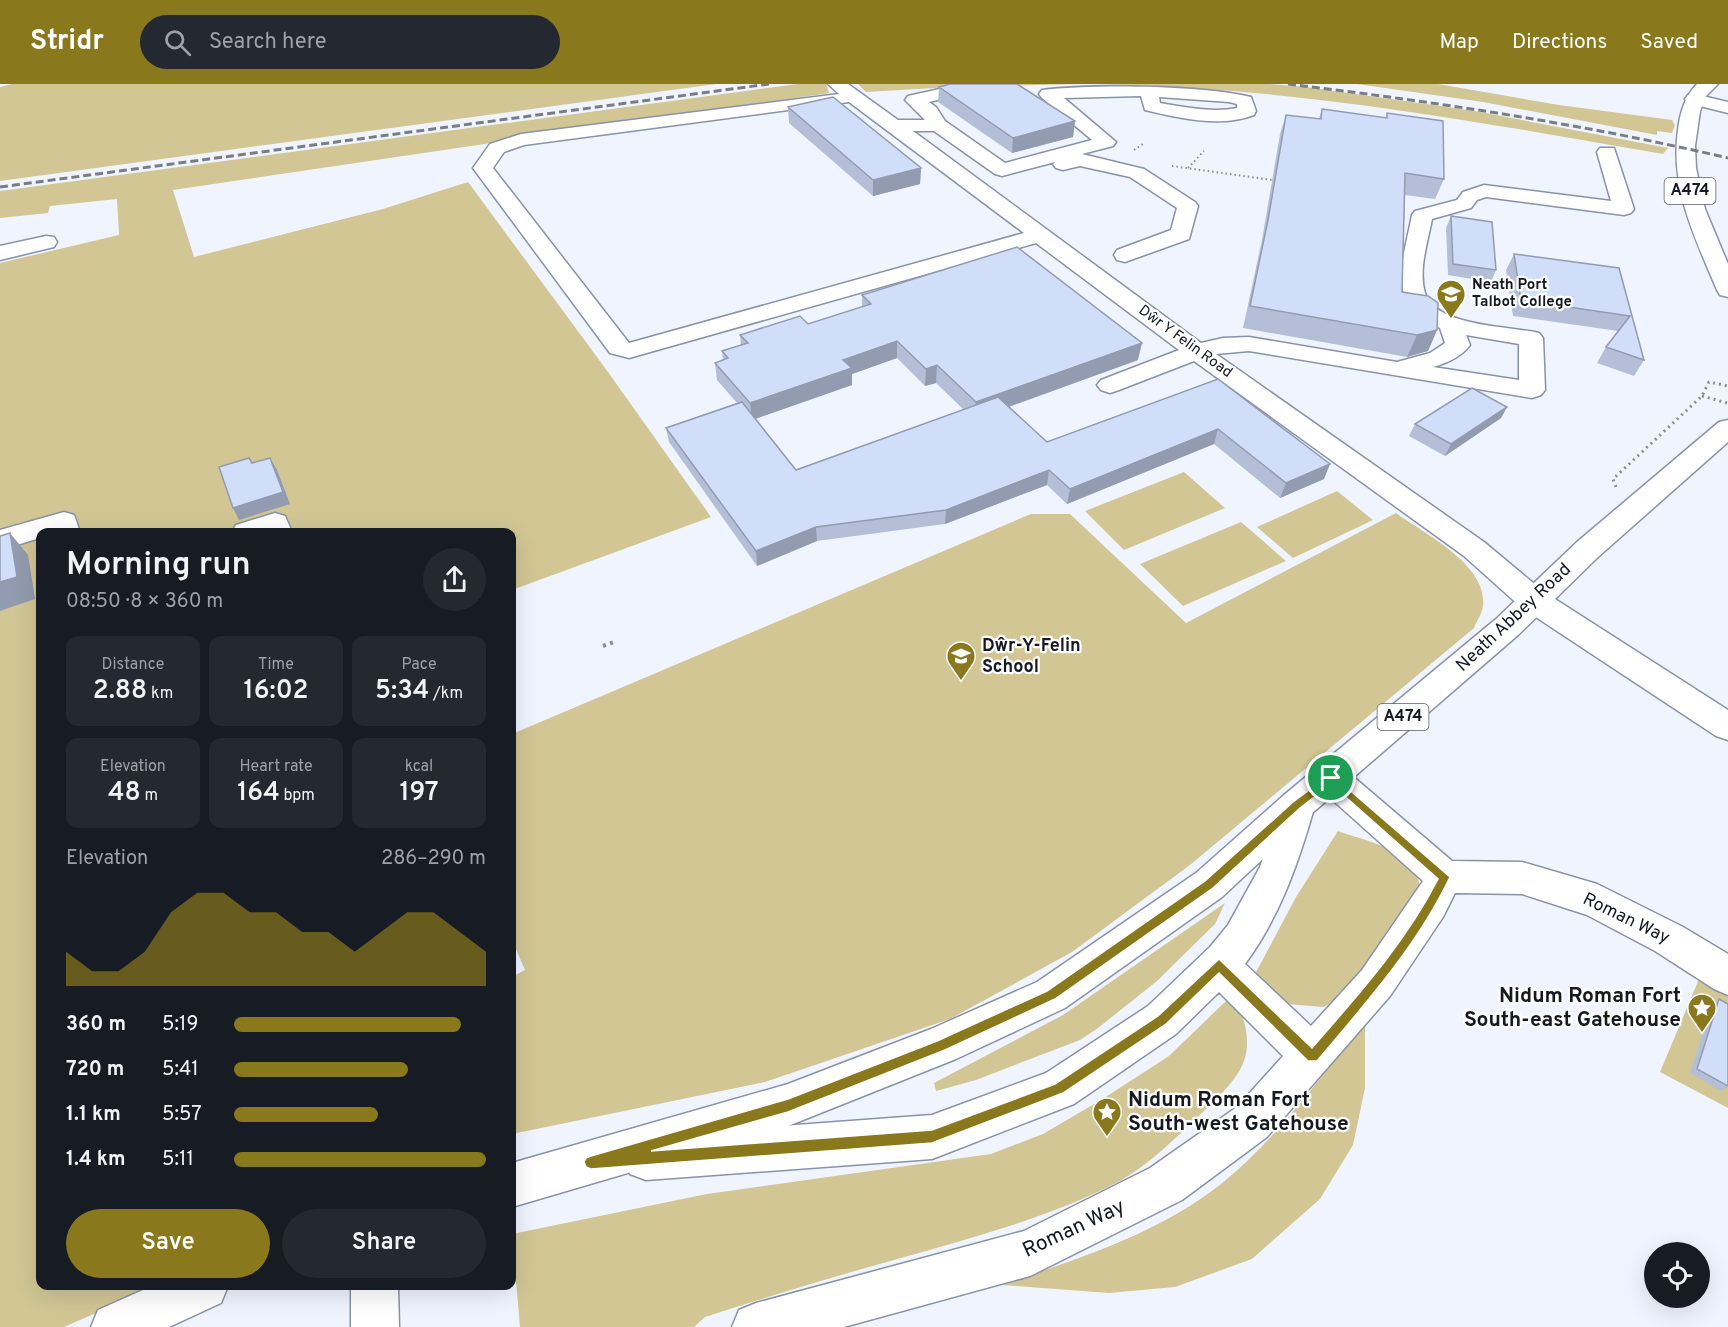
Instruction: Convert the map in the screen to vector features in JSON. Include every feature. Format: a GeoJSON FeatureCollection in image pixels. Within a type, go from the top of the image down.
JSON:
{"type":"FeatureCollection","features":[{"type":"Feature","properties":{"kind":"street"},"geometry":{"type":"LineString","coordinates":[[1701,89],[1728,108]]}},
{"type":"Feature","properties":{"kind":"street","name":"A474"},"geometry":{"type":"LineString","coordinates":[[1701,89],[1684,140],[1684,165],[1693,207],[1728,290]]}},
{"type":"Feature","properties":{"kind":"street"},"geometry":{"type":"LineString","coordinates":[[944,93],[914,100],[929,111],[938,125],[1002,170],[1106,142],[1048,94],[1086,90],[1150,92]]}},
{"type":"Feature","properties":{"kind":"street"},"geometry":{"type":"LineString","coordinates":[[846,91],[521,140],[497,148],[483,168],[619,348],[629,351],[1040,235]]}},
{"type":"Feature","properties":{"kind":"street","name":"Dŵr Y Felin Road"},"geometry":{"type":"LineString","coordinates":[[846,91],[1197,352],[1474,549],[1533,600],[1728,727]]}},
{"type":"Feature","properties":{"kind":"street"},"geometry":{"type":"LineString","coordinates":[[893,126],[938,125]]}},
{"type":"Feature","properties":{"kind":"street"},"geometry":{"type":"LineString","coordinates":[[1110,385],[1197,352],[1222,345],[1249,344],[1532,390],[1531,338],[1450,325],[1422,306],[1414,295],[1412,281],[1422,215],[1464,204],[1470,196],[1484,191],[1624,210],[1607,152]]}},
{"type":"Feature","properties":{"kind":"street"},"geometry":{"type":"LineString","coordinates":[[974,187],[1080,160],[1137,174],[1188,206],[1181,234],[1125,255]]}},
{"type":"Feature","properties":{"kind":"street"},"geometry":{"type":"LineString","coordinates":[[0,253],[46,242]]}},
{"type":"Feature","properties":{"kind":"street"},"geometry":{"type":"LineString","coordinates":[[1397,369],[1439,358],[1458,345],[1450,325]]}},
{"type":"Feature","properties":{"kind":"street","name":"Neath Abbey Road"},"geometry":{"type":"LineString","coordinates":[[516,1184],[788,1105],[940,1045],[1051,995],[1209,885],[1297,805],[1507,627],[1533,600],[1626,516],[1728,428]]}},
{"type":"Feature","properties":{"kind":"street"},"geometry":{"type":"LineString","coordinates":[[43,528],[64,522],[65,528]]}},
{"type":"Feature","properties":{"kind":"street"},"geometry":{"type":"LineString","coordinates":[[259,528],[275,523],[277,528]]}},
{"type":"Feature","properties":{"kind":"street"},"geometry":{"type":"LineString","coordinates":[[0,540],[36,530]]}},
{"type":"Feature","properties":{"kind":"street"},"geometry":{"type":"LineString","coordinates":[[1331,778],[1444,877]]}},
{"type":"Feature","properties":{"kind":"street","name":"Neath Abbey Road"},"geometry":{"type":"LineString","coordinates":[[591,1162],[932,1137],[1059,1089],[1162,1020],[1219,965],[1242,937],[1277,871],[1297,805]]}},
{"type":"Feature","properties":{"kind":"street","name":"Roman Way"},"geometry":{"type":"LineString","coordinates":[[756,1327],[1030,1253],[1166,1184],[1252,1122],[1312,1056],[1376,983],[1430,905],[1444,877],[1522,878],[1597,901],[1669,939],[1728,976]]}},
{"type":"Feature","properties":{"kind":"street"},"geometry":{"type":"LineString","coordinates":[[1219,965],[1312,1056]]}},
{"type":"Feature","properties":{"kind":"street"},"geometry":{"type":"LineString","coordinates":[[114,1327],[195,1290]]}},
{"type":"Feature","properties":{"kind":"street"},"geometry":{"type":"LineString","coordinates":[[375,1290],[375,1327]]}},
{"type":"Feature","properties":{"kind":"path"},"geometry":{"type":"LineString","coordinates":[[1188,169],[1204,151]]}},
{"type":"Feature","properties":{"kind":"path"},"geometry":{"type":"LineString","coordinates":[[1626,516],[1613,479],[1702,396],[1709,382],[1728,386]]}},
{"type":"Feature","properties":{"kind":"path"},"geometry":{"type":"LineString","coordinates":[[1702,396],[1728,403]]}},
{"type":"Feature","properties":{"kind":"path"},"geometry":{"type":"LineString","coordinates":[[603,646],[617,641]]}},
{"type":"Feature","properties":{"kind":"shaded area"},"geometry":{"type":"Polygon","coordinates":[[[12,84],[716,84],[0,181],[0,87],[12,84]]]}},
{"type":"Feature","properties":{"kind":"shaded area"},"geometry":{"type":"Polygon","coordinates":[[[798,84],[826,84],[829,93],[173,190],[194,257],[383,209],[468,182],[711,517],[516,589],[516,528],[36,528],[36,1290],[149,1290],[64,1327],[0,1327],[0,263],[119,235],[117,199],[50,206],[48,213],[0,218],[0,191],[798,84]]]}},
{"type":"Feature","properties":{"kind":"shaded area"},"geometry":{"type":"Polygon","coordinates":[[[858,84],[1081,84],[951,87],[866,92],[858,84]]]}},
{"type":"Feature","properties":{"kind":"shaded area"},"geometry":{"type":"Polygon","coordinates":[[[1091,84],[1269,84],[1306,87],[1475,111],[1668,148],[1663,154],[1521,129],[1307,98],[1163,86],[1091,84]]]}},
{"type":"Feature","properties":{"kind":"shaded area"},"geometry":{"type":"Polygon","coordinates":[[[1357,84],[1438,84],[1559,105],[1672,120],[1675,125],[1672,133],[1657,131],[1657,135],[1483,102],[1357,84]]]}},
{"type":"Feature","properties":{"kind":"shaded area"},"geometry":{"type":"Polygon","coordinates":[[[1184,472],[1225,508],[1124,550],[1085,511],[1184,472]]]}},
{"type":"Feature","properties":{"kind":"shaded area"},"geometry":{"type":"Polygon","coordinates":[[[1337,491],[1373,520],[1293,558],[1257,527],[1337,491]]]}},
{"type":"Feature","properties":{"kind":"shaded area","name":"Dŵr-Y-Felin School"},"geometry":{"type":"Polygon","coordinates":[[[1396,513],[1452,552],[1476,577],[1482,591],[1483,606],[1474,628],[1190,865],[1072,952],[950,1019],[765,1082],[516,1133],[516,975],[525,970],[516,949],[516,732],[1031,514],[1070,514],[1186,623],[1396,513]]]}},
{"type":"Feature","properties":{"kind":"shaded area"},"geometry":{"type":"Polygon","coordinates":[[[1241,522],[1286,561],[1183,606],[1140,564],[1241,522]]]}},
{"type":"Feature","properties":{"kind":"shaded area"},"geometry":{"type":"Polygon","coordinates":[[[1338,831],[1384,847],[1406,860],[1414,868],[1418,878],[1419,897],[1338,1000],[1323,1007],[1275,1003],[1254,976],[1296,897],[1338,831]]]}},
{"type":"Feature","properties":{"kind":"shaded area"},"geometry":{"type":"Polygon","coordinates":[[[1225,903],[1215,924],[1157,981],[1080,1040],[976,1080],[936,1091],[934,1083],[1063,1015],[1225,903]]]}},
{"type":"Feature","properties":{"kind":"shaded area","name":"Nidum Roman Fort South-east Gatehouse"},"geometry":{"type":"Polygon","coordinates":[[[1699,979],[1728,997],[1728,1108],[1660,1072],[1699,979]]]}},
{"type":"Feature","properties":{"kind":"shaded area"},"geometry":{"type":"Polygon","coordinates":[[[1227,1000],[1239,1006],[1245,1024],[1246,1053],[1242,1065],[1227,1088],[1173,1141],[1127,1177],[1064,1207],[1010,1226],[705,1317],[694,1327],[520,1327],[516,1280],[516,1233],[707,1194],[991,1154],[1043,1134],[1169,1056],[1227,1000]]]}},
{"type":"Feature","properties":{"kind":"shaded area"},"geometry":{"type":"Polygon","coordinates":[[[1365,1023],[1365,1088],[1353,1145],[1320,1199],[1252,1259],[1175,1287],[1109,1293],[1002,1285],[1116,1243],[1144,1231],[1197,1202],[1241,1167],[1279,1128],[1365,1023]]]}},
{"type":"Feature","properties":{"kind":"building"},"geometry":{"type":"Polygon","coordinates":[[[950,84],[1017,84],[1075,121],[1013,138],[939,87],[950,84]]]}},
{"type":"Feature","properties":{"kind":"building"},"geometry":{"type":"Polygon","coordinates":[[[833,97],[921,168],[873,180],[788,107],[833,97]]]}},
{"type":"Feature","properties":{"kind":"building"},"geometry":{"type":"Polygon","coordinates":[[[1322,109],[1387,118],[1387,113],[1443,121],[1444,179],[1405,173],[1402,292],[1428,296],[1438,303],[1437,330],[1417,335],[1250,306],[1286,115],[1321,119],[1322,109]]]}},
{"type":"Feature","properties":{"kind":"building"},"geometry":{"type":"Polygon","coordinates":[[[1451,216],[1492,222],[1496,270],[1453,264],[1451,216]]]}},
{"type":"Feature","properties":{"kind":"building"},"geometry":{"type":"Polygon","coordinates":[[[1017,247],[1142,343],[976,402],[937,365],[926,369],[897,341],[843,360],[852,368],[750,403],[715,363],[728,358],[722,351],[748,343],[740,335],[800,316],[808,324],[871,304],[862,295],[1017,247]]]}},
{"type":"Feature","properties":{"kind":"building"},"geometry":{"type":"Polygon","coordinates":[[[1514,254],[1619,268],[1644,360],[1606,347],[1630,316],[1521,300],[1514,254]]]}},
{"type":"Feature","properties":{"kind":"building"},"geometry":{"type":"Polygon","coordinates":[[[1218,379],[1330,464],[1286,483],[1218,429],[1070,489],[1049,470],[946,510],[816,527],[756,551],[666,428],[742,402],[796,470],[998,397],[1047,442],[1218,379]]]}},
{"type":"Feature","properties":{"kind":"building"},"geometry":{"type":"Polygon","coordinates":[[[1472,388],[1507,407],[1451,444],[1415,424],[1472,388]]]}},
{"type":"Feature","properties":{"kind":"building"},"geometry":{"type":"Polygon","coordinates":[[[249,458],[252,463],[270,458],[283,492],[233,508],[219,467],[249,458]]]}},
{"type":"Feature","properties":{"kind":"building"},"geometry":{"type":"Polygon","coordinates":[[[10,533],[17,577],[0,582],[0,536],[10,533]]]}},
{"type":"Feature","properties":{"kind":"building"},"geometry":{"type":"Polygon","coordinates":[[[1719,999],[1728,1004],[1728,1086],[1697,1069],[1719,999]]]}},
{"type":"Feature","properties":{"kind":"railway"},"geometry":{"type":"LineString","coordinates":[[0,187],[769,84]]}},
{"type":"Feature","properties":{"kind":"railway"},"geometry":{"type":"LineString","coordinates":[[1288,84],[1509,115],[1728,158]]}},
{"type":"Feature","properties":{"kind":"place","name":"Neath Port Talbot College"},"geometry":{"type":"Point","coordinates":[1451,320]}},
{"type":"Feature","properties":{"kind":"place","name":"Dŵr-Y-Felin School"},"geometry":{"type":"Point","coordinates":[961,682]}},
{"type":"Feature","properties":{"kind":"place","name":"Nidum Roman Fort South-east Gatehouse"},"geometry":{"type":"Point","coordinates":[1702,1034]}},
{"type":"Feature","properties":{"kind":"place","name":"Nidum Roman Fort South-west Gatehouse"},"geometry":{"type":"Point","coordinates":[1107,1138]}},
{"type":"Feature","properties":{"kind":"route"},"geometry":{"type":"LineString","coordinates":[[1331,778],[1444,877],[1430,905],[1376,983],[1312,1056],[1219,965],[1162,1020],[1059,1089],[932,1137],[591,1162],[788,1105],[940,1045],[1051,995],[1209,885],[1297,805],[1331,778]]}}]}
